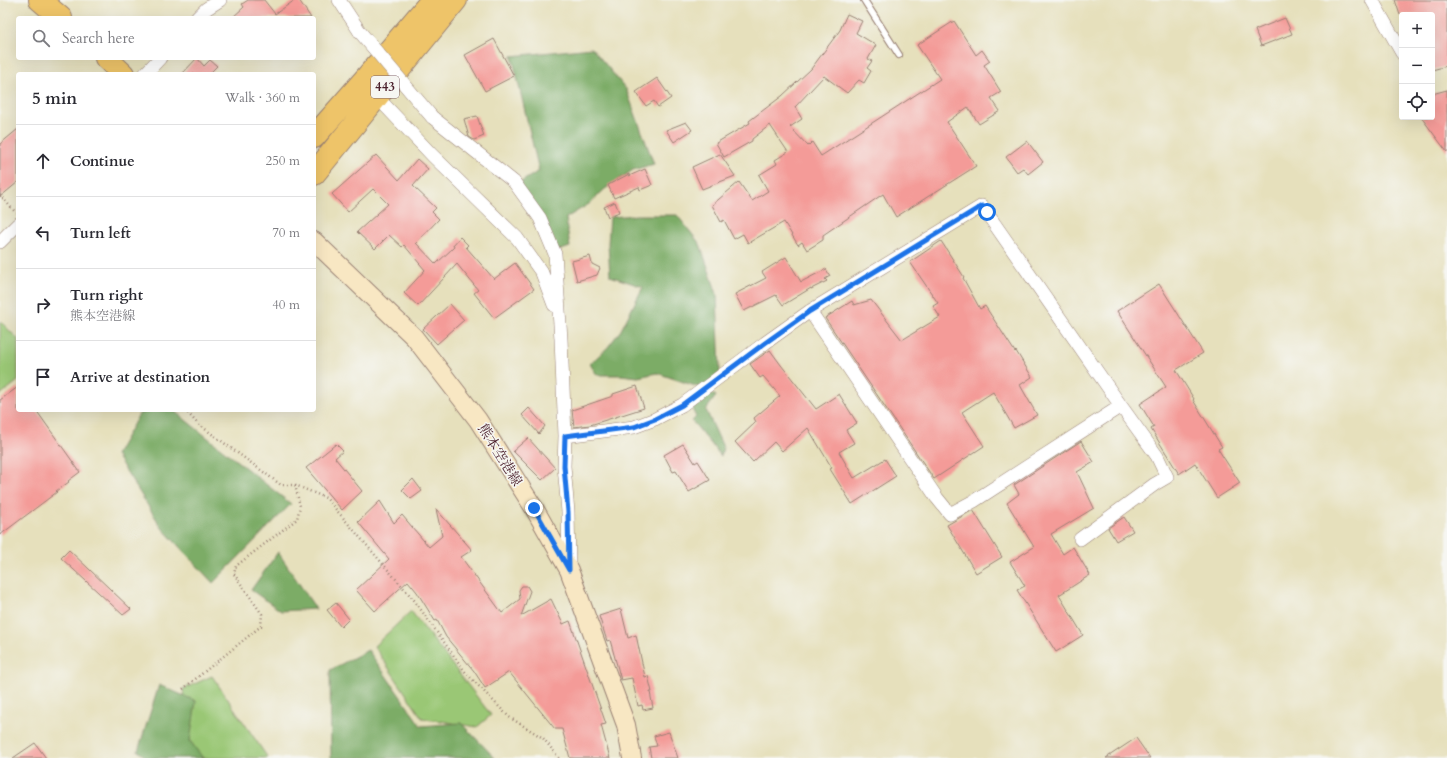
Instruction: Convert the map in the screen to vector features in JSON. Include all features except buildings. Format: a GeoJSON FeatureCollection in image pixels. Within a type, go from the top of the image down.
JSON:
{"type":"FeatureCollection","features":[{"type":"Feature","properties":{"kind":"highway"},"geometry":{"type":"LineString","coordinates":[[40,0],[59,16]]}},
{"type":"Feature","properties":{"kind":"highway","name":"443"},"geometry":{"type":"LineString","coordinates":[[316,135],[432,0]]}},
{"type":"Feature","properties":{"kind":"highway","name":"443"},"geometry":{"type":"LineString","coordinates":[[316,172],[456,0]]}},
{"type":"Feature","properties":{"kind":"highway"},"geometry":{"type":"LineString","coordinates":[[108,60],[121,72]]}},
{"type":"Feature","properties":{"kind":"main road","name":"熊本空港線"},"geometry":{"type":"LineString","coordinates":[[316,243],[419,343],[478,420],[534,508],[569,570],[626,725],[632,758]]}},
{"type":"Feature","properties":{"kind":"street"},"geometry":{"type":"LineString","coordinates":[[200,16],[206,9],[220,0]]}},
{"type":"Feature","properties":{"kind":"street"},"geometry":{"type":"LineString","coordinates":[[339,0],[360,32],[432,117],[514,182],[540,218],[555,254],[565,436],[564,466],[568,512],[569,570]]}},
{"type":"Feature","properties":{"kind":"street"},"geometry":{"type":"LineString","coordinates":[[1372,0],[1399,48]]}},
{"type":"Feature","properties":{"kind":"street"},"geometry":{"type":"LineString","coordinates":[[147,72],[158,60]]}},
{"type":"Feature","properties":{"kind":"street"},"geometry":{"type":"LineString","coordinates":[[377,97],[432,155],[517,238],[542,274],[559,320]]}},
{"type":"Feature","properties":{"kind":"street"},"geometry":{"type":"LineString","coordinates":[[565,436],[634,427],[655,419],[682,405],[810,311],[982,206],[1120,406],[1157,456],[1167,477],[1155,484],[1080,539]]}},
{"type":"Feature","properties":{"kind":"street"},"geometry":{"type":"LineString","coordinates":[[0,242],[16,226]]}},
{"type":"Feature","properties":{"kind":"street"},"geometry":{"type":"LineString","coordinates":[[810,311],[937,498],[950,514],[974,501],[1120,406]]}},
{"type":"Feature","properties":{"kind":"lane"},"geometry":{"type":"LineString","coordinates":[[864,0],[899,55]]}},
{"type":"Feature","properties":{"kind":"path"},"geometry":{"type":"LineString","coordinates":[[0,195],[16,213]]}},
{"type":"Feature","properties":{"kind":"path"},"geometry":{"type":"LineString","coordinates":[[187,412],[197,423],[281,485],[295,485],[326,498],[414,600],[466,673],[509,717],[543,738],[559,758]]}},
{"type":"Feature","properties":{"kind":"path"},"geometry":{"type":"LineString","coordinates":[[182,689],[260,626],[262,614],[234,574],[236,566],[297,518],[300,506],[295,485]]}},
{"type":"Feature","properties":{"kind":"green space"},"geometry":{"type":"Polygon","coordinates":[[[592,48],[626,89],[654,164],[633,170],[605,189],[589,204],[566,218],[570,247],[558,251],[516,185],[539,171],[512,56],[592,48]]]}},
{"type":"Feature","properties":{"kind":"green space"},"geometry":{"type":"Polygon","coordinates":[[[677,215],[700,244],[717,294],[720,372],[704,389],[657,373],[638,377],[597,375],[590,364],[608,347],[621,330],[643,287],[610,276],[608,244],[610,217],[677,215]]]}},
{"type":"Feature","properties":{"kind":"green space"},"geometry":{"type":"Polygon","coordinates":[[[0,321],[16,337],[16,383],[0,395],[0,321]]]}},
{"type":"Feature","properties":{"kind":"green space"},"geometry":{"type":"Polygon","coordinates":[[[710,393],[716,396],[706,410],[723,447],[721,456],[692,421],[696,417],[692,409],[710,393]]]}},
{"type":"Feature","properties":{"kind":"green space"},"geometry":{"type":"Polygon","coordinates":[[[144,412],[176,412],[291,504],[213,583],[162,528],[116,455],[139,414],[144,412]]]}},
{"type":"Feature","properties":{"kind":"green space"},"geometry":{"type":"Polygon","coordinates":[[[278,552],[316,609],[281,611],[251,590],[278,552]]]}},
{"type":"Feature","properties":{"kind":"green space"},"geometry":{"type":"Polygon","coordinates":[[[411,611],[491,715],[477,727],[422,718],[374,646],[411,611]]]}},
{"type":"Feature","properties":{"kind":"green space"},"geometry":{"type":"Polygon","coordinates":[[[368,650],[421,726],[461,723],[495,758],[331,758],[330,670],[368,650]]]}},
{"type":"Feature","properties":{"kind":"green space"},"geometry":{"type":"Polygon","coordinates":[[[212,676],[268,758],[201,758],[190,741],[183,689],[212,676]]]}},
{"type":"Feature","properties":{"kind":"green space"},"geometry":{"type":"Polygon","coordinates":[[[159,685],[196,701],[190,741],[203,758],[147,758],[138,751],[159,685]]]}},
{"type":"Feature","properties":{"kind":"route"},"geometry":{"type":"LineString","coordinates":[[534,508],[569,570],[568,512],[564,466],[565,436],[634,427],[655,419],[682,405],[810,311],[982,206],[987,212]]}}]}
